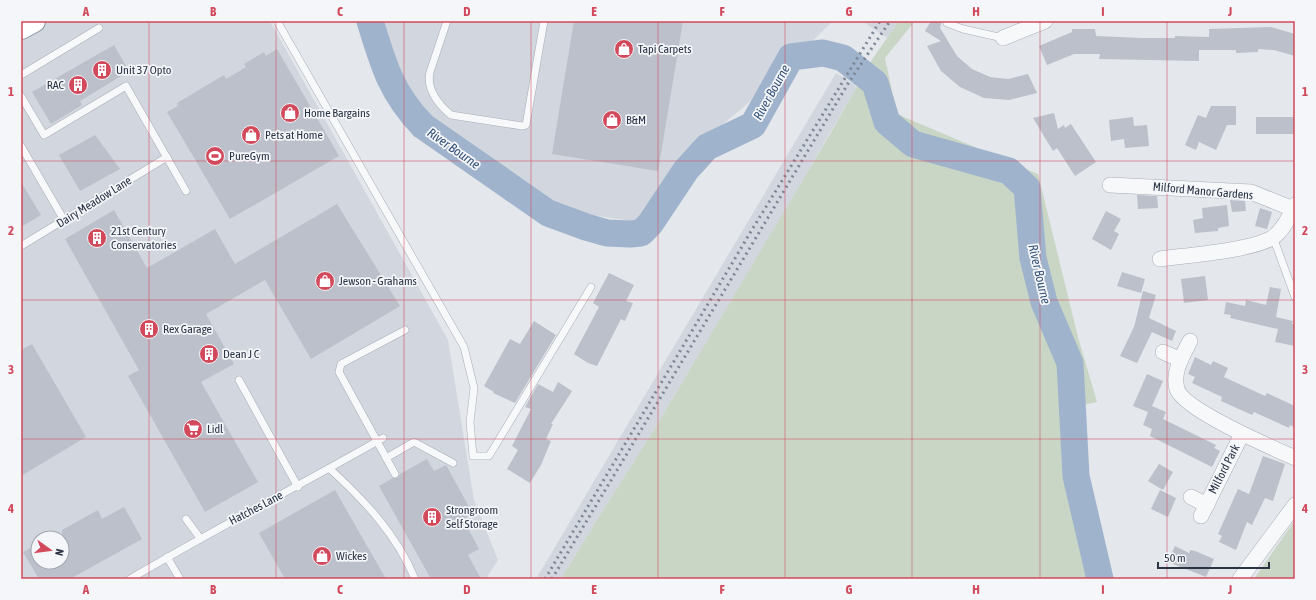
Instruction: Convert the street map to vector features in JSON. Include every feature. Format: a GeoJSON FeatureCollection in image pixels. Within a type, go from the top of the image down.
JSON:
{"type":"FeatureCollection","features":[{"type":"Feature","properties":{"kind":"highway"},"geometry":{"type":"LineString","coordinates":[[21,28],[34,21]]}},
{"type":"Feature","properties":{"kind":"street"},"geometry":{"type":"LineString","coordinates":[[1003,38],[1046,21]]}},
{"type":"Feature","properties":{"kind":"street","name":"Milford Manor Gardens"},"geometry":{"type":"LineString","coordinates":[[1110,184],[1250,192],[1294,207],[1284,226],[1273,237],[1256,244],[1160,260]]}},
{"type":"Feature","properties":{"kind":"street","name":"Milford Park"},"geometry":{"type":"LineString","coordinates":[[1190,340],[1181,360],[1176,378],[1177,390],[1189,404],[1242,434],[1295,458]]}},
{"type":"Feature","properties":{"kind":"street"},"geometry":{"type":"LineString","coordinates":[[1163,352],[1181,360]]}},
{"type":"Feature","properties":{"kind":"street","name":"Milford Park"},"geometry":{"type":"LineString","coordinates":[[1190,497],[1204,511],[1242,434]]}},
{"type":"Feature","properties":{"kind":"street"},"geometry":{"type":"LineString","coordinates":[[1240,579],[1295,505]]}},
{"type":"Feature","properties":{"kind":"lane"},"geometry":{"type":"LineString","coordinates":[[276,21],[464,347],[474,388],[470,422],[473,456],[489,456],[591,287]]}},
{"type":"Feature","properties":{"kind":"lane"},"geometry":{"type":"LineString","coordinates":[[447,21],[428,79],[432,92],[443,108],[451,115],[522,126],[526,125],[544,21]]}},
{"type":"Feature","properties":{"kind":"lane"},"geometry":{"type":"LineString","coordinates":[[947,23],[963,29],[1003,38]]}},
{"type":"Feature","properties":{"kind":"lane"},"geometry":{"type":"LineString","coordinates":[[21,75],[99,28]]}},
{"type":"Feature","properties":{"kind":"lane"},"geometry":{"type":"LineString","coordinates":[[21,96],[44,135],[126,86],[186,191]]}},
{"type":"Feature","properties":{"kind":"lane"},"geometry":{"type":"LineString","coordinates":[[21,146],[64,220]]}},
{"type":"Feature","properties":{"kind":"lane","name":"Dairy Meadow Lane"},"geometry":{"type":"LineString","coordinates":[[21,246],[167,157]]}},
{"type":"Feature","properties":{"kind":"lane"},"geometry":{"type":"LineString","coordinates":[[1273,237],[1295,297]]}},
{"type":"Feature","properties":{"kind":"lane"},"geometry":{"type":"LineString","coordinates":[[395,474],[386,458],[380,440],[346,386],[339,372],[341,364],[405,330]]}},
{"type":"Feature","properties":{"kind":"lane"},"geometry":{"type":"LineString","coordinates":[[239,380],[298,487]]}},
{"type":"Feature","properties":{"kind":"lane","name":"Hatches Lane"},"geometry":{"type":"LineString","coordinates":[[130,579],[200,538],[298,487],[380,440]]}},
{"type":"Feature","properties":{"kind":"lane"},"geometry":{"type":"LineString","coordinates":[[386,458],[414,442],[453,463]]}},
{"type":"Feature","properties":{"kind":"lane"},"geometry":{"type":"LineString","coordinates":[[330,469],[359,495],[392,534],[415,579]]}},
{"type":"Feature","properties":{"kind":"lane"},"geometry":{"type":"LineString","coordinates":[[186,519],[200,538]]}},
{"type":"Feature","properties":{"kind":"lane"},"geometry":{"type":"LineString","coordinates":[[167,557],[180,579]]}},
{"type":"Feature","properties":{"kind":"shaded area"},"geometry":{"type":"Polygon","coordinates":[[[21,21],[270,21],[448,340],[474,500],[498,560],[486,579],[21,579],[21,21]]]}},
{"type":"Feature","properties":{"kind":"shaded area"},"geometry":{"type":"Polygon","coordinates":[[[377,21],[833,21],[745,106],[679,160],[638,222],[552,209],[474,155],[409,105],[377,21]]]}},
{"type":"Feature","properties":{"kind":"shaded area"},"geometry":{"type":"Polygon","coordinates":[[[862,21],[899,21],[887,38],[862,21]]]}},
{"type":"Feature","properties":{"kind":"shaded area"},"geometry":{"type":"Polygon","coordinates":[[[836,73],[855,85],[856,88],[767,241],[657,425],[561,579],[536,579],[836,73]]]}},
{"type":"Feature","properties":{"kind":"green space"},"geometry":{"type":"Polygon","coordinates":[[[899,21],[915,21],[885,58],[897,114],[1038,174],[1078,337],[1097,402],[1064,409],[1076,517],[1095,579],[561,579],[657,425],[830,134],[873,58],[899,21]]]}},
{"type":"Feature","properties":{"kind":"green space"},"geometry":{"type":"Polygon","coordinates":[[[1295,520],[1295,579],[1254,579],[1295,520]]]}},
{"type":"Feature","properties":{"kind":"building","name":"B&M"},"geometry":{"type":"Polygon","coordinates":[[[574,21],[683,21],[658,171],[552,154],[574,21]]]}},
{"type":"Feature","properties":{"kind":"building"},"geometry":{"type":"Polygon","coordinates":[[[931,21],[942,21],[940,28],[957,56],[972,69],[990,77],[1008,79],[1028,74],[1037,93],[1009,100],[984,98],[960,87],[941,71],[927,46],[941,41],[925,31],[931,21]]]}},
{"type":"Feature","properties":{"kind":"building"},"geometry":{"type":"Polygon","coordinates":[[[1271,27],[1295,34],[1295,56],[1274,50],[1258,49],[1258,52],[1236,53],[1236,50],[1199,50],[1199,61],[1099,59],[1100,54],[1074,54],[1047,65],[1039,46],[1072,32],[1072,29],[1095,29],[1096,36],[1175,38],[1175,36],[1209,37],[1209,29],[1271,27]]]}},
{"type":"Feature","properties":{"kind":"building"},"geometry":{"type":"Polygon","coordinates":[[[114,45],[129,71],[80,101],[82,105],[51,124],[32,92],[114,45]]]}},
{"type":"Feature","properties":{"kind":"building"},"geometry":{"type":"Polygon","coordinates":[[[277,49],[339,156],[230,219],[167,112],[178,106],[177,103],[224,75],[226,79],[246,67],[244,64],[264,52],[266,56],[277,49]]]}},
{"type":"Feature","properties":{"kind":"building"},"geometry":{"type":"Polygon","coordinates":[[[1211,106],[1236,106],[1236,125],[1227,125],[1216,150],[1199,142],[1196,150],[1185,145],[1198,115],[1206,118],[1211,106]]]}},
{"type":"Feature","properties":{"kind":"building"},"geometry":{"type":"Polygon","coordinates":[[[1054,113],[1058,129],[1064,125],[1065,128],[1071,124],[1096,162],[1075,176],[1057,148],[1053,151],[1033,118],[1054,113]]]}},
{"type":"Feature","properties":{"kind":"building"},"geometry":{"type":"Polygon","coordinates":[[[1133,117],[1134,126],[1147,125],[1149,146],[1125,148],[1124,139],[1111,141],[1109,120],[1133,117]]]}},
{"type":"Feature","properties":{"kind":"building"},"geometry":{"type":"Polygon","coordinates":[[[1256,117],[1295,117],[1295,134],[1256,134],[1256,117]]]}},
{"type":"Feature","properties":{"kind":"building"},"geometry":{"type":"Polygon","coordinates":[[[95,135],[120,169],[80,191],[59,155],[95,135]]]}},
{"type":"Feature","properties":{"kind":"building"},"geometry":{"type":"Polygon","coordinates":[[[21,182],[41,215],[21,227],[21,182]]]}},
{"type":"Feature","properties":{"kind":"building"},"geometry":{"type":"Polygon","coordinates":[[[1137,195],[1157,196],[1158,208],[1138,209],[1137,195]]]}},
{"type":"Feature","properties":{"kind":"building"},"geometry":{"type":"Polygon","coordinates":[[[1230,200],[1245,201],[1246,211],[1232,212],[1230,200]]]}},
{"type":"Feature","properties":{"kind":"building"},"geometry":{"type":"Polygon","coordinates":[[[337,204],[400,306],[311,359],[265,280],[206,314],[234,364],[201,382],[258,482],[205,512],[128,376],[139,370],[65,239],[114,210],[147,268],[215,229],[235,264],[337,204]]]}},
{"type":"Feature","properties":{"kind":"building"},"geometry":{"type":"Polygon","coordinates":[[[1227,205],[1229,226],[1218,228],[1218,231],[1195,233],[1193,220],[1203,218],[1202,208],[1227,205]]]}},
{"type":"Feature","properties":{"kind":"building"},"geometry":{"type":"Polygon","coordinates":[[[1260,208],[1272,212],[1267,229],[1255,226],[1260,208]]]}},
{"type":"Feature","properties":{"kind":"building"},"geometry":{"type":"Polygon","coordinates":[[[1106,211],[1121,219],[1114,231],[1119,234],[1111,250],[1092,239],[1106,211]]]}},
{"type":"Feature","properties":{"kind":"building"},"geometry":{"type":"Polygon","coordinates":[[[1122,272],[1145,279],[1141,293],[1117,286],[1122,272]]]}},
{"type":"Feature","properties":{"kind":"building"},"geometry":{"type":"Polygon","coordinates":[[[609,273],[634,285],[626,301],[633,303],[625,321],[621,319],[597,366],[588,363],[574,354],[599,307],[593,303],[609,273]]]}},
{"type":"Feature","properties":{"kind":"building"},"geometry":{"type":"Polygon","coordinates":[[[1205,276],[1208,300],[1184,303],[1181,279],[1205,276]]]}},
{"type":"Feature","properties":{"kind":"building"},"geometry":{"type":"Polygon","coordinates":[[[1270,287],[1281,289],[1276,317],[1293,321],[1292,324],[1295,324],[1295,346],[1275,342],[1278,329],[1230,318],[1231,315],[1224,314],[1226,302],[1245,306],[1246,300],[1266,305],[1270,287]]]}},
{"type":"Feature","properties":{"kind":"building"},"geometry":{"type":"Polygon","coordinates":[[[1143,291],[1156,295],[1149,318],[1176,331],[1172,341],[1152,332],[1137,363],[1120,356],[1134,327],[1143,291]]]}},
{"type":"Feature","properties":{"kind":"building"},"geometry":{"type":"Polygon","coordinates":[[[534,321],[556,335],[515,403],[493,393],[494,392],[484,386],[510,339],[520,344],[534,321]]]}},
{"type":"Feature","properties":{"kind":"building"},"geometry":{"type":"Polygon","coordinates":[[[32,344],[86,437],[21,476],[21,350],[32,344]]]}},
{"type":"Feature","properties":{"kind":"building"},"geometry":{"type":"Polygon","coordinates":[[[1195,357],[1211,365],[1213,361],[1228,368],[1224,377],[1265,396],[1267,393],[1295,406],[1295,428],[1290,425],[1289,428],[1254,412],[1252,415],[1221,401],[1222,397],[1192,383],[1195,377],[1188,374],[1195,357]]]}},
{"type":"Feature","properties":{"kind":"building"},"geometry":{"type":"Polygon","coordinates":[[[1147,374],[1163,381],[1152,406],[1166,412],[1163,419],[1216,445],[1214,448],[1220,451],[1212,467],[1150,436],[1152,429],[1143,425],[1148,412],[1133,406],[1147,374]]]}},
{"type":"Feature","properties":{"kind":"building"},"geometry":{"type":"Polygon","coordinates":[[[558,382],[572,391],[551,424],[553,424],[546,439],[551,441],[541,465],[530,483],[507,469],[518,450],[512,446],[531,409],[525,407],[538,384],[553,392],[558,382]]]}},
{"type":"Feature","properties":{"kind":"building"},"geometry":{"type":"Polygon","coordinates":[[[1263,456],[1285,464],[1273,501],[1265,498],[1252,525],[1247,522],[1236,550],[1219,542],[1222,536],[1218,534],[1238,489],[1249,494],[1263,456]]]}},
{"type":"Feature","properties":{"kind":"building","name":"Strongroom Self Storage"},"geometry":{"type":"Polygon","coordinates":[[[427,459],[434,471],[446,465],[473,514],[463,519],[479,549],[468,555],[481,579],[431,579],[379,486],[393,478],[398,478],[400,474],[427,459]]]}},
{"type":"Feature","properties":{"kind":"building"},"geometry":{"type":"Polygon","coordinates":[[[1159,464],[1173,472],[1163,490],[1148,481],[1159,464]]]}},
{"type":"Feature","properties":{"kind":"building","name":"Wickes"},"geometry":{"type":"Polygon","coordinates":[[[335,490],[386,579],[285,579],[259,533],[335,490]]]}},
{"type":"Feature","properties":{"kind":"building"},"geometry":{"type":"Polygon","coordinates":[[[1160,490],[1176,498],[1168,517],[1151,509],[1160,490]]]}},
{"type":"Feature","properties":{"kind":"building"},"geometry":{"type":"Polygon","coordinates":[[[124,507],[142,539],[70,579],[39,579],[34,570],[70,570],[70,530],[62,530],[98,510],[102,519],[124,507]]]}},
{"type":"Feature","properties":{"kind":"building"},"geometry":{"type":"Polygon","coordinates":[[[1175,546],[1189,553],[1190,550],[1195,551],[1214,559],[1206,577],[1168,562],[1175,546]]]}},
{"type":"Feature","properties":{"kind":"building"},"geometry":{"type":"Polygon","coordinates":[[[30,548],[30,564],[23,552],[30,548]]]}},
{"type":"Feature","properties":{"kind":"waterway","name":"River Bourne"},"geometry":{"type":"LineString","coordinates":[[370,21],[389,77],[403,102],[423,126],[548,213],[607,233],[641,233],[650,224],[686,170],[707,147],[753,125],[791,57],[823,53],[843,58],[875,83],[887,122],[913,144],[1009,171],[1027,188],[1033,258],[1044,302],[1070,363],[1076,476],[1100,579]]}},
{"type":"Feature","properties":{"kind":"railway"},"geometry":{"type":"LineString","coordinates":[[545,579],[750,233],[880,21]]}},
{"type":"Feature","properties":{"kind":"railway"},"geometry":{"type":"LineString","coordinates":[[552,579],[849,82],[890,21]]}},
{"type":"Feature","properties":{"kind":"place","name":"Tapi Carpets"},"geometry":{"type":"Point","coordinates":[624,49]}},
{"type":"Feature","properties":{"kind":"place","name":"Unit 37 Opto"},"geometry":{"type":"Point","coordinates":[102,70]}},
{"type":"Feature","properties":{"kind":"place","name":"RAC"},"geometry":{"type":"Point","coordinates":[78,85]}},
{"type":"Feature","properties":{"kind":"place","name":"Home Bargains"},"geometry":{"type":"Point","coordinates":[290,113]}},
{"type":"Feature","properties":{"kind":"place","name":"B&M"},"geometry":{"type":"Point","coordinates":[612,120]}},
{"type":"Feature","properties":{"kind":"place","name":"Pets at Home"},"geometry":{"type":"Point","coordinates":[251,135]}},
{"type":"Feature","properties":{"kind":"place","name":"PureGym"},"geometry":{"type":"Point","coordinates":[215,156]}},
{"type":"Feature","properties":{"kind":"place","name":"21st Century Conservatories"},"geometry":{"type":"Point","coordinates":[97,238]}},
{"type":"Feature","properties":{"kind":"place","name":"Jewson - Grahams"},"geometry":{"type":"Point","coordinates":[325,281]}},
{"type":"Feature","properties":{"kind":"place","name":"Rex Garage"},"geometry":{"type":"Point","coordinates":[149,329]}},
{"type":"Feature","properties":{"kind":"place","name":"Dean J C"},"geometry":{"type":"Point","coordinates":[209,354]}},
{"type":"Feature","properties":{"kind":"place","name":"Lidl"},"geometry":{"type":"Point","coordinates":[193,429]}},
{"type":"Feature","properties":{"kind":"place","name":"Strongroom Self Storage"},"geometry":{"type":"Point","coordinates":[432,517]}},
{"type":"Feature","properties":{"kind":"place","name":"Wickes"},"geometry":{"type":"Point","coordinates":[322,556]}}]}
